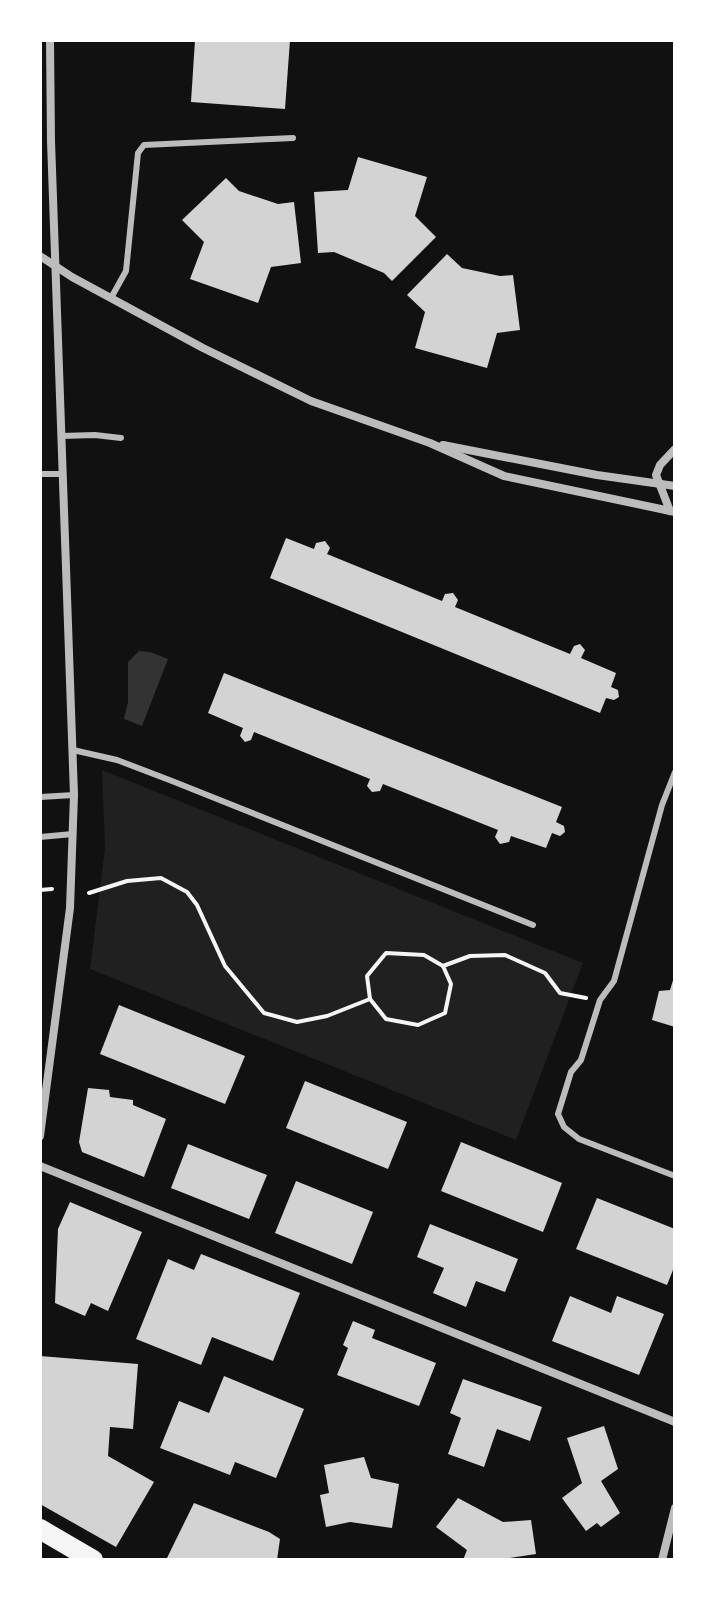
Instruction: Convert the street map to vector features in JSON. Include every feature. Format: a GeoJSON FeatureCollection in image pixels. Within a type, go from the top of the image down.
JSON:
{"type":"FeatureCollection","features":[{"type":"Feature","properties":{"kind":"main road"},"geometry":{"type":"LineString","coordinates":[[40,1529],[93,1560]]}},
{"type":"Feature","properties":{"kind":"street"},"geometry":{"type":"LineString","coordinates":[[40,1136],[70,908],[74,795],[50,40]]}},
{"type":"Feature","properties":{"kind":"street"},"geometry":{"type":"LineString","coordinates":[[40,256],[203,348],[311,401],[430,443],[504,476],[672,512]]}},
{"type":"Feature","properties":{"kind":"street"},"geometry":{"type":"LineString","coordinates":[[430,443],[675,486]]}},
{"type":"Feature","properties":{"kind":"street"},"geometry":{"type":"LineString","coordinates":[[672,512],[656,475],[658,467],[675,449]]}},
{"type":"Feature","properties":{"kind":"street"},"geometry":{"type":"LineString","coordinates":[[40,1166],[675,1422]]}},
{"type":"Feature","properties":{"kind":"street"},"geometry":{"type":"LineString","coordinates":[[662,1560],[675,1508]]}},
{"type":"Feature","properties":{"kind":"lane"},"geometry":{"type":"LineString","coordinates":[[111,298],[126,271],[138,153],[144,145],[293,138]]}},
{"type":"Feature","properties":{"kind":"lane"},"geometry":{"type":"LineString","coordinates":[[61,436],[121,438]]}},
{"type":"Feature","properties":{"kind":"lane"},"geometry":{"type":"LineString","coordinates":[[40,474],[62,474]]}},
{"type":"Feature","properties":{"kind":"lane"},"geometry":{"type":"LineString","coordinates":[[73,750],[117,760],[533,925]]}},
{"type":"Feature","properties":{"kind":"lane"},"geometry":{"type":"LineString","coordinates":[[675,772],[662,805],[614,981],[600,1000],[581,1060],[571,1072],[558,1114],[560,1121],[579,1139],[675,1176]]}},
{"type":"Feature","properties":{"kind":"lane"},"geometry":{"type":"LineString","coordinates":[[40,797],[74,795]]}},
{"type":"Feature","properties":{"kind":"lane"},"geometry":{"type":"LineString","coordinates":[[40,837],[73,834]]}},
{"type":"Feature","properties":{"kind":"path"},"geometry":{"type":"LineString","coordinates":[[89,893],[127,881],[161,878],[187,892],[197,905],[225,966],[264,1013],[297,1022],[327,1016],[370,999]]}},
{"type":"Feature","properties":{"kind":"path"},"geometry":{"type":"LineString","coordinates":[[40,890],[52,889]]}},
{"type":"Feature","properties":{"kind":"path"},"geometry":{"type":"LineString","coordinates":[[386,953],[424,955],[443,966],[451,984],[445,1013],[418,1025],[386,1019],[370,999],[367,976],[386,953]]}},
{"type":"Feature","properties":{"kind":"path"},"geometry":{"type":"LineString","coordinates":[[443,966],[470,956],[505,955],[545,973],[560,993],[600,1000]]}},
{"type":"Feature","properties":{"kind":"shaded area"},"geometry":{"type":"Polygon","coordinates":[[[139,651],[168,659],[142,726],[124,719],[128,702],[128,662],[139,651]]]}},
{"type":"Feature","properties":{"kind":"shaded area"},"geometry":{"type":"Polygon","coordinates":[[[102,770],[583,963],[516,1140],[90,969],[105,848],[102,770]]]}},
{"type":"Feature","properties":{"kind":"building"},"geometry":{"type":"Polygon","coordinates":[[[195,40],[290,40],[285,109],[191,102],[195,40]]]}},
{"type":"Feature","properties":{"kind":"building"},"geometry":{"type":"Polygon","coordinates":[[[358,157],[427,177],[415,216],[436,237],[392,281],[384,273],[334,252],[318,253],[314,192],[348,190],[358,157]]]}},
{"type":"Feature","properties":{"kind":"building"},"geometry":{"type":"Polygon","coordinates":[[[226,178],[239,191],[278,204],[294,202],[301,263],[271,267],[258,303],[190,279],[204,242],[182,220],[226,178]]]}},
{"type":"Feature","properties":{"kind":"building"},"geometry":{"type":"Polygon","coordinates":[[[447,254],[462,268],[500,276],[513,275],[520,330],[497,333],[487,368],[415,348],[425,312],[407,295],[447,254]]]}},
{"type":"Feature","properties":{"kind":"building"},"geometry":{"type":"Polygon","coordinates":[[[286,538],[314,549],[316,543],[325,541],[330,548],[327,554],[442,601],[445,594],[453,593],[458,600],[455,607],[570,654],[574,646],[580,644],[585,650],[581,658],[616,673],[611,687],[618,690],[619,697],[614,700],[606,698],[600,713],[270,578],[286,538]]]}},
{"type":"Feature","properties":{"kind":"building"},"geometry":{"type":"Polygon","coordinates":[[[224,673],[562,807],[556,822],[564,826],[565,832],[560,836],[552,833],[546,848],[511,836],[509,842],[500,844],[495,837],[498,830],[383,784],[380,791],[372,792],[367,786],[370,779],[254,732],[251,740],[245,742],[240,736],[243,728],[208,713],[224,673]]]}},
{"type":"Feature","properties":{"kind":"building"},"geometry":{"type":"Polygon","coordinates":[[[675,974],[675,1027],[652,1020],[659,991],[670,990],[675,974]]]}},
{"type":"Feature","properties":{"kind":"building"},"geometry":{"type":"Polygon","coordinates":[[[119,1005],[245,1056],[225,1104],[100,1054],[119,1005]]]}},
{"type":"Feature","properties":{"kind":"building"},"geometry":{"type":"Polygon","coordinates":[[[305,1081],[407,1122],[388,1169],[286,1128],[305,1081]]]}},
{"type":"Feature","properties":{"kind":"building"},"geometry":{"type":"Polygon","coordinates":[[[88,1088],[109,1090],[110,1097],[133,1100],[133,1105],[166,1119],[144,1177],[82,1152],[79,1142],[88,1088]]]}},
{"type":"Feature","properties":{"kind":"building"},"geometry":{"type":"Polygon","coordinates":[[[461,1142],[562,1183],[543,1232],[441,1191],[461,1142]]]}},
{"type":"Feature","properties":{"kind":"building"},"geometry":{"type":"Polygon","coordinates":[[[188,1144],[267,1175],[249,1219],[171,1188],[188,1144]]]}},
{"type":"Feature","properties":{"kind":"building"},"geometry":{"type":"Polygon","coordinates":[[[296,1181],[373,1212],[352,1264],[275,1233],[296,1181]]]}},
{"type":"Feature","properties":{"kind":"building"},"geometry":{"type":"Polygon","coordinates":[[[597,1198],[675,1229],[675,1265],[667,1285],[576,1249],[597,1198]]]}},
{"type":"Feature","properties":{"kind":"building"},"geometry":{"type":"Polygon","coordinates":[[[70,1202],[142,1232],[108,1311],[91,1303],[85,1316],[55,1303],[58,1229],[70,1202]]]}},
{"type":"Feature","properties":{"kind":"building"},"geometry":{"type":"Polygon","coordinates":[[[430,1224],[518,1259],[505,1292],[476,1281],[466,1307],[433,1293],[444,1268],[417,1257],[430,1224]]]}},
{"type":"Feature","properties":{"kind":"building"},"geometry":{"type":"Polygon","coordinates":[[[201,1254],[300,1293],[273,1361],[212,1337],[201,1365],[136,1339],[168,1259],[194,1270],[201,1254]]]}},
{"type":"Feature","properties":{"kind":"building"},"geometry":{"type":"Polygon","coordinates":[[[570,1296],[611,1313],[617,1296],[664,1314],[639,1375],[552,1341],[570,1296]]]}},
{"type":"Feature","properties":{"kind":"building"},"geometry":{"type":"Polygon","coordinates":[[[353,1321],[375,1330],[372,1338],[436,1363],[419,1406],[337,1375],[348,1348],[343,1345],[353,1321]]]}},
{"type":"Feature","properties":{"kind":"building"},"geometry":{"type":"Polygon","coordinates":[[[40,1356],[138,1364],[133,1429],[110,1427],[108,1456],[154,1482],[116,1547],[40,1504],[40,1356]]]}},
{"type":"Feature","properties":{"kind":"building"},"geometry":{"type":"Polygon","coordinates":[[[224,1376],[304,1409],[276,1478],[235,1462],[230,1475],[160,1448],[179,1401],[209,1413],[224,1376]]]}},
{"type":"Feature","properties":{"kind":"building"},"geometry":{"type":"Polygon","coordinates":[[[463,1379],[542,1407],[530,1441],[497,1429],[484,1467],[448,1454],[461,1418],[450,1413],[463,1379]]]}},
{"type":"Feature","properties":{"kind":"building"},"geometry":{"type":"Polygon","coordinates":[[[604,1426],[618,1469],[601,1481],[620,1513],[601,1527],[597,1523],[586,1531],[562,1498],[582,1483],[567,1438],[604,1426]]]}},
{"type":"Feature","properties":{"kind":"building"},"geometry":{"type":"Polygon","coordinates":[[[364,1457],[371,1478],[399,1484],[392,1528],[350,1522],[326,1527],[320,1495],[329,1493],[324,1465],[364,1457]]]}},
{"type":"Feature","properties":{"kind":"building"},"geometry":{"type":"Polygon","coordinates":[[[458,1498],[503,1522],[531,1520],[536,1554],[497,1560],[463,1560],[467,1550],[436,1527],[458,1498]]]}},
{"type":"Feature","properties":{"kind":"building"},"geometry":{"type":"Polygon","coordinates":[[[194,1503],[280,1539],[277,1560],[166,1560],[194,1503]]]}}]}
